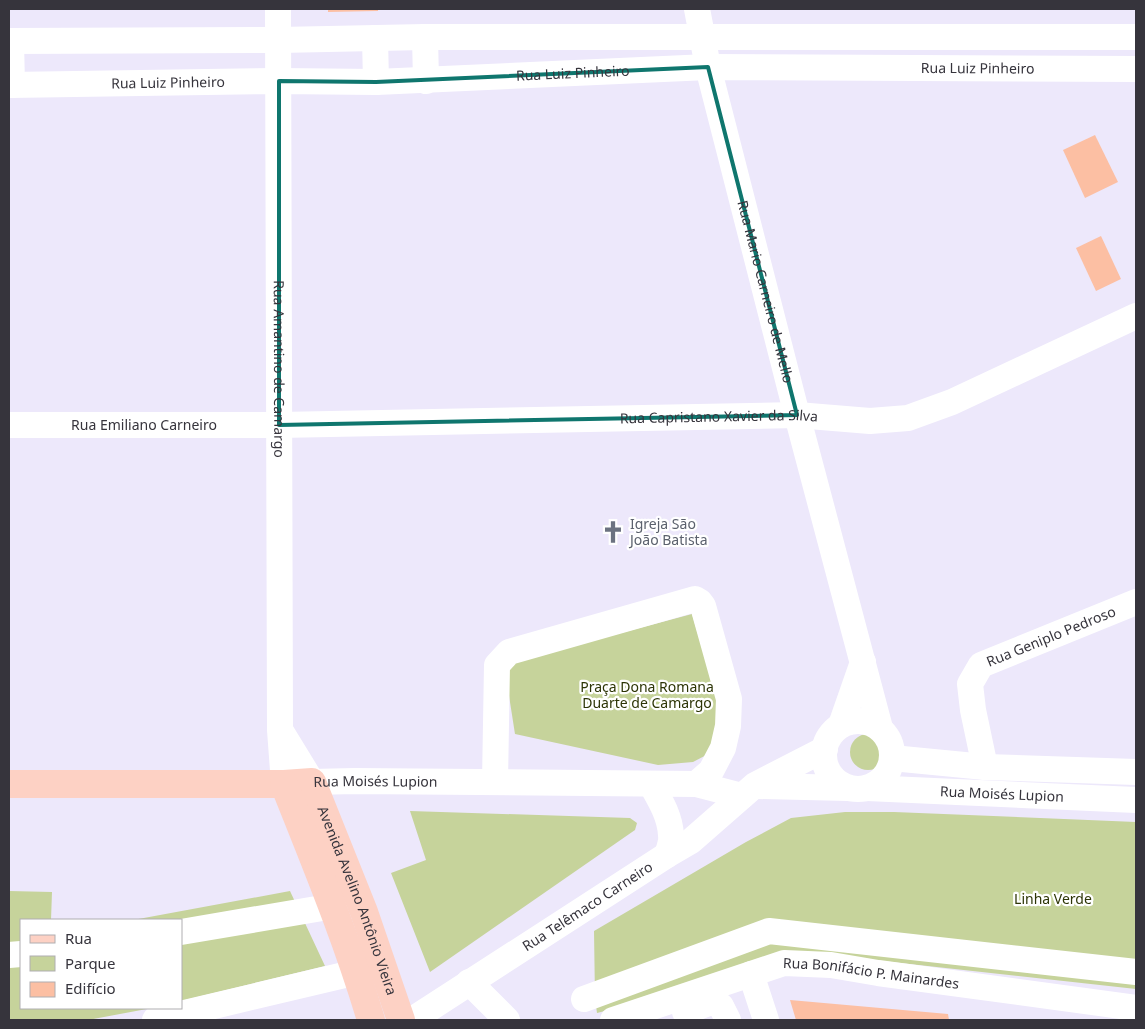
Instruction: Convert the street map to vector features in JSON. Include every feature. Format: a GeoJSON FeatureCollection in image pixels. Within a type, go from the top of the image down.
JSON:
{"type":"FeatureCollection","features":[{"type":"Feature","properties":{"kind":"main road","name":"Rua Moisés Lupion"},"geometry":{"type":"LineString","coordinates":[[9,784],[284,784],[312,782]]}},
{"type":"Feature","properties":{"kind":"main road","name":"Avenida Avelino Antônio Vieira"},"geometry":{"type":"LineString","coordinates":[[312,782],[364,912],[401,1020]]}},
{"type":"Feature","properties":{"kind":"main road","name":"Avenida Avelino Antônio Vieira"},"geometry":{"type":"LineString","coordinates":[[284,784],[336,914],[357,972],[371,1020]]}},
{"type":"Feature","properties":{"kind":"main road"},"geometry":{"type":"LineString","coordinates":[[336,914],[364,912]]}},
{"type":"Feature","properties":{"kind":"street","name":"Rua Amantino de Camargo"},"geometry":{"type":"LineString","coordinates":[[278,9],[280,730],[284,784]]}},
{"type":"Feature","properties":{"kind":"street","name":"Rua Mario Carneiro de Mello"},"geometry":{"type":"LineString","coordinates":[[697,9],[708,67],[797,415],[880,728]]}},
{"type":"Feature","properties":{"kind":"street"},"geometry":{"type":"LineString","coordinates":[[425,37],[426,81]]}},
{"type":"Feature","properties":{"kind":"street"},"geometry":{"type":"LineString","coordinates":[[10,85],[10,41],[278,40],[425,37],[1136,37]]}},
{"type":"Feature","properties":{"kind":"street"},"geometry":{"type":"LineString","coordinates":[[375,38],[376,82]]}},
{"type":"Feature","properties":{"kind":"street"},"geometry":{"type":"LineString","coordinates":[[804,38],[807,68]]}},
{"type":"Feature","properties":{"kind":"street","name":"Rua Luiz Pinheiro"},"geometry":{"type":"LineString","coordinates":[[10,85],[426,81],[708,67],[1136,69]]}},
{"type":"Feature","properties":{"kind":"street","name":"Rua Capristano Xavier da Silva"},"geometry":{"type":"LineString","coordinates":[[279,424],[797,415],[870,421],[908,418],[952,402],[1136,316]]}},
{"type":"Feature","properties":{"kind":"street","name":"Rua Emiliano Carneiro"},"geometry":{"type":"LineString","coordinates":[[9,425],[279,424]]}},
{"type":"Feature","properties":{"kind":"street"},"geometry":{"type":"LineString","coordinates":[[495,782],[498,664],[509,652],[695,599],[703,606],[729,699],[728,726],[723,748],[712,771],[696,784]]}},
{"type":"Feature","properties":{"kind":"street","name":"Rua Geniplo Pedroso"},"geometry":{"type":"LineString","coordinates":[[985,767],[973,710],[970,684],[982,665],[1136,602]]}},
{"type":"Feature","properties":{"kind":"street"},"geometry":{"type":"LineString","coordinates":[[841,725],[862,662]]}},
{"type":"Feature","properties":{"kind":"street"},"geometry":{"type":"LineString","coordinates":[[853,720],[862,720],[880,728],[887,735],[891,744],[892,758],[888,771],[880,782],[858,788],[836,781],[828,771],[824,758],[831,733],[841,725],[853,720]]}},
{"type":"Feature","properties":{"kind":"street"},"geometry":{"type":"LineString","coordinates":[[280,730],[312,782]]}},
{"type":"Feature","properties":{"kind":"street"},"geometry":{"type":"LineString","coordinates":[[748,791],[826,749]]}},
{"type":"Feature","properties":{"kind":"street","name":"Rua Moisés Lupion"},"geometry":{"type":"LineString","coordinates":[[892,758],[985,767],[1136,772]]}},
{"type":"Feature","properties":{"kind":"street","name":"Rua Moisés Lupion"},"geometry":{"type":"LineString","coordinates":[[312,782],[696,784],[748,791],[858,788],[1136,800]]}},
{"type":"Feature","properties":{"kind":"street"},"geometry":{"type":"LineString","coordinates":[[651,784],[668,819],[672,837],[667,855]]}},
{"type":"Feature","properties":{"kind":"street","name":"Rua Telêmaco Carneiro"},"geometry":{"type":"LineString","coordinates":[[412,1020],[691,841],[748,791]]}},
{"type":"Feature","properties":{"kind":"street"},"geometry":{"type":"LineString","coordinates":[[182,932],[336,914]]}},
{"type":"Feature","properties":{"kind":"street"},"geometry":{"type":"LineString","coordinates":[[584,999],[769,931],[1136,972]]}},
{"type":"Feature","properties":{"kind":"street","name":"Rua Bonifácio P. Mainardes"},"geometry":{"type":"LineString","coordinates":[[613,1020],[784,963],[831,965],[1068,1009],[1136,1008]]}},
{"type":"Feature","properties":{"kind":"street"},"geometry":{"type":"LineString","coordinates":[[155,1020],[357,972]]}},
{"type":"Feature","properties":{"kind":"street"},"geometry":{"type":"LineString","coordinates":[[751,974],[766,1020]]}},
{"type":"Feature","properties":{"kind":"street"},"geometry":{"type":"LineString","coordinates":[[469,982],[507,1020]]}},
{"type":"Feature","properties":{"kind":"street"},"geometry":{"type":"LineString","coordinates":[[666,1020],[711,1002],[721,1006],[728,1020]]}},
{"type":"Feature","properties":{"kind":"highlighted area"},"geometry":{"type":"Polygon","coordinates":[[[708,67],[797,415],[279,425],[279,81],[376,82],[708,67]]]}},
{"type":"Feature","properties":{"kind":"green space","name":"Praça Dona Romana Duarte de Camargo"},"geometry":{"type":"Polygon","coordinates":[[[692,614],[719,705],[714,751],[693,762],[658,765],[515,734],[505,670],[512,662],[692,614]]]}},
{"type":"Feature","properties":{"kind":"green space"},"geometry":{"type":"Polygon","coordinates":[[[868,734],[881,739],[886,752],[881,765],[868,770],[855,765],[850,752],[855,739],[868,734]]]}},
{"type":"Feature","properties":{"kind":"green space"},"geometry":{"type":"Polygon","coordinates":[[[410,811],[630,818],[637,823],[635,830],[430,972],[391,873],[426,860],[410,811]]]}},
{"type":"Feature","properties":{"kind":"green space","name":"Linha Verde"},"geometry":{"type":"Polygon","coordinates":[[[845,812],[894,812],[1136,822],[1136,989],[828,955],[597,1013],[594,931],[746,842],[791,818],[845,812]]]}},
{"type":"Feature","properties":{"kind":"green space"},"geometry":{"type":"Polygon","coordinates":[[[9,891],[52,892],[51,919],[20,919],[20,1009],[147,1009],[88,1020],[9,1020],[9,891]]]}},
{"type":"Feature","properties":{"kind":"green space"},"geometry":{"type":"Polygon","coordinates":[[[290,891],[325,966],[182,1001],[182,919],[138,919],[290,891]]]}},
{"type":"Feature","properties":{"kind":"building"},"geometry":{"type":"Polygon","coordinates":[[[328,9],[378,9],[378,11],[328,12],[328,9]]]}},
{"type":"Feature","properties":{"kind":"building"},"geometry":{"type":"Polygon","coordinates":[[[1095,135],[1118,182],[1085,198],[1063,150],[1095,135]]]}},
{"type":"Feature","properties":{"kind":"building"},"geometry":{"type":"Polygon","coordinates":[[[1101,236],[1121,279],[1096,291],[1076,248],[1101,236]]]}},
{"type":"Feature","properties":{"kind":"building"},"geometry":{"type":"Polygon","coordinates":[[[790,1000],[948,1014],[949,1020],[796,1020],[790,1000]]]}},
{"type":"Feature","properties":{"kind":"place","name":"Igreja São João Batista"},"geometry":{"type":"Point","coordinates":[613,532]}}]}
